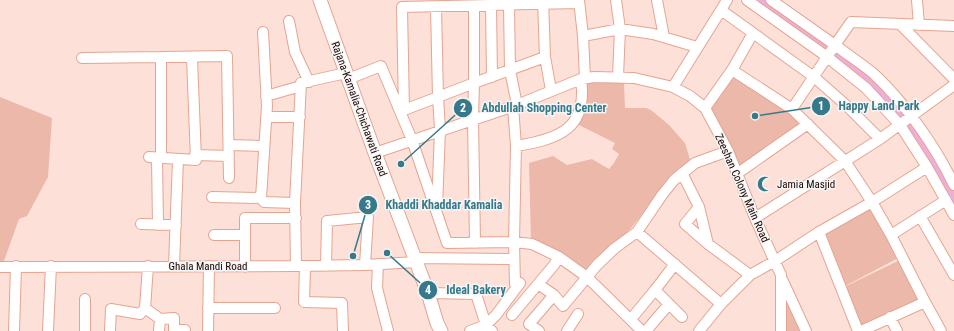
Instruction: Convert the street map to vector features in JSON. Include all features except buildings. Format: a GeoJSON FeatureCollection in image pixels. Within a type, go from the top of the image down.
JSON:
{"type":"FeatureCollection","features":[{"type":"Feature","properties":{"kind":"main road","name":"Rajana-Kamalia-Chichawati Road"},"geometry":{"type":"LineString","coordinates":[[320,0],[375,153],[428,293],[437,324],[441,331]]}},
{"type":"Feature","properties":{"kind":"street"},"geometry":{"type":"LineString","coordinates":[[616,0],[620,29],[618,77]]}},
{"type":"Feature","properties":{"kind":"street"},"geometry":{"type":"LineString","coordinates":[[657,0],[664,37]]}},
{"type":"Feature","properties":{"kind":"street"},"geometry":{"type":"LineString","coordinates":[[673,87],[727,0]]}},
{"type":"Feature","properties":{"kind":"street"},"geometry":{"type":"LineString","coordinates":[[747,0],[826,56],[866,88],[900,125],[927,167],[954,215]]}},
{"type":"Feature","properties":{"kind":"street"},"geometry":{"type":"LineString","coordinates":[[771,0],[874,74],[912,116],[952,175],[954,185]]}},
{"type":"Feature","properties":{"kind":"street"},"geometry":{"type":"LineString","coordinates":[[917,0],[919,25]]}},
{"type":"Feature","properties":{"kind":"street"},"geometry":{"type":"LineString","coordinates":[[401,111],[402,4],[474,6],[543,2],[579,2],[583,36],[583,78],[582,102],[576,118],[567,130],[551,138],[516,146]]}},
{"type":"Feature","properties":{"kind":"street"},"geometry":{"type":"LineString","coordinates":[[543,2],[545,57],[552,90]]}},
{"type":"Feature","properties":{"kind":"street"},"geometry":{"type":"LineString","coordinates":[[492,5],[492,77]]}},
{"type":"Feature","properties":{"kind":"street"},"geometry":{"type":"LineString","coordinates":[[489,328],[496,315],[520,283],[515,284],[514,242],[516,146],[515,106],[510,70],[509,5]]}},
{"type":"Feature","properties":{"kind":"street"},"geometry":{"type":"LineString","coordinates":[[436,6],[440,130],[437,214]]}},
{"type":"Feature","properties":{"kind":"street"},"geometry":{"type":"LineString","coordinates":[[474,6],[474,243]]}},
{"type":"Feature","properties":{"kind":"street"},"geometry":{"type":"LineString","coordinates":[[721,10],[814,77],[847,106],[880,139]]}},
{"type":"Feature","properties":{"kind":"street"},"geometry":{"type":"LineString","coordinates":[[289,21],[295,52],[305,84],[300,117],[295,203],[304,302],[342,304],[343,331]]}},
{"type":"Feature","properties":{"kind":"street"},"geometry":{"type":"LineString","coordinates":[[792,108],[814,77],[826,56],[851,22],[954,26]]}},
{"type":"Feature","properties":{"kind":"street"},"geometry":{"type":"LineString","coordinates":[[900,24],[954,79]]}},
{"type":"Feature","properties":{"kind":"street"},"geometry":{"type":"LineString","coordinates":[[583,36],[620,29],[664,37],[697,47]]}},
{"type":"Feature","properties":{"kind":"street"},"geometry":{"type":"LineString","coordinates":[[261,198],[266,117],[263,32]]}},
{"type":"Feature","properties":{"kind":"street"},"geometry":{"type":"LineString","coordinates":[[705,108],[732,70],[753,33]]}},
{"type":"Feature","properties":{"kind":"street"},"geometry":{"type":"LineString","coordinates":[[82,58],[192,58],[227,56],[229,178]]}},
{"type":"Feature","properties":{"kind":"street"},"geometry":{"type":"LineString","coordinates":[[158,225],[156,158],[161,57]]}},
{"type":"Feature","properties":{"kind":"street"},"geometry":{"type":"LineString","coordinates":[[401,111],[545,57]]}},
{"type":"Feature","properties":{"kind":"street"},"geometry":{"type":"LineString","coordinates":[[156,158],[196,160],[192,58]]}},
{"type":"Feature","properties":{"kind":"street"},"geometry":{"type":"LineString","coordinates":[[266,96],[305,84],[347,76],[381,66],[412,140],[447,243],[514,242],[532,244],[559,257],[587,277],[642,331]]}},
{"type":"Feature","properties":{"kind":"street"},"geometry":{"type":"LineString","coordinates":[[732,70],[792,108],[845,161],[872,202],[891,235],[941,331]]}},
{"type":"Feature","properties":{"kind":"street","name":"Zeeshan Colony Main Road"},"geometry":{"type":"LineString","coordinates":[[375,153],[515,106],[583,78],[634,78],[673,87],[690,96],[705,108],[728,150],[754,218],[781,275],[781,331]]}},
{"type":"Feature","properties":{"kind":"street"},"geometry":{"type":"LineString","coordinates":[[754,218],[880,139],[954,85]]}},
{"type":"Feature","properties":{"kind":"street"},"geometry":{"type":"LineString","coordinates":[[266,117],[300,117]]}},
{"type":"Feature","properties":{"kind":"street"},"geometry":{"type":"LineString","coordinates":[[738,173],[808,124]]}},
{"type":"Feature","properties":{"kind":"street"},"geometry":{"type":"LineString","coordinates":[[229,145],[264,146]]}},
{"type":"Feature","properties":{"kind":"street"},"geometry":{"type":"LineString","coordinates":[[538,284],[554,295],[563,306],[597,265],[615,248],[637,232],[674,180],[695,163],[728,150]]}},
{"type":"Feature","properties":{"kind":"street"},"geometry":{"type":"LineString","coordinates":[[195,155],[229,156]]}},
{"type":"Feature","properties":{"kind":"street"},"geometry":{"type":"LineString","coordinates":[[174,266],[178,159]]}},
{"type":"Feature","properties":{"kind":"street"},"geometry":{"type":"LineString","coordinates":[[699,331],[721,304],[750,275],[775,261],[819,232],[872,202],[927,167]]}},
{"type":"Feature","properties":{"kind":"street"},"geometry":{"type":"LineString","coordinates":[[682,173],[699,207],[708,244]]}},
{"type":"Feature","properties":{"kind":"street"},"geometry":{"type":"LineString","coordinates":[[212,197],[261,198],[264,202],[295,203]]}},
{"type":"Feature","properties":{"kind":"street"},"geometry":{"type":"LineString","coordinates":[[891,235],[946,200]]}},
{"type":"Feature","properties":{"kind":"street"},"geometry":{"type":"LineString","coordinates":[[699,207],[685,224],[708,244],[750,275]]}},
{"type":"Feature","properties":{"kind":"street"},"geometry":{"type":"LineString","coordinates":[[920,216],[954,275]]}},
{"type":"Feature","properties":{"kind":"street"},"geometry":{"type":"LineString","coordinates":[[326,266],[327,221],[368,217],[365,265]]}},
{"type":"Feature","properties":{"kind":"street"},"geometry":{"type":"LineString","coordinates":[[245,267],[245,218],[296,218]]}},
{"type":"Feature","properties":{"kind":"street"},"geometry":{"type":"LineString","coordinates":[[141,224],[176,225]]}},
{"type":"Feature","properties":{"kind":"street"},"geometry":{"type":"LineString","coordinates":[[637,232],[721,304]]}},
{"type":"Feature","properties":{"kind":"street"},"geometry":{"type":"LineString","coordinates":[[819,232],[858,331]]}},
{"type":"Feature","properties":{"kind":"street"},"geometry":{"type":"LineString","coordinates":[[214,235],[245,235]]}},
{"type":"Feature","properties":{"kind":"street"},"geometry":{"type":"LineString","coordinates":[[512,315],[559,257]]}},
{"type":"Feature","properties":{"kind":"street","name":"Ghala Mandi Road"},"geometry":{"type":"LineString","coordinates":[[0,266],[326,266],[365,265],[415,260],[514,259]]}},
{"type":"Feature","properties":{"kind":"street"},"geometry":{"type":"LineString","coordinates":[[378,264],[378,288],[388,331]]}},
{"type":"Feature","properties":{"kind":"street"},"geometry":{"type":"LineString","coordinates":[[631,319],[675,264]]}},
{"type":"Feature","properties":{"kind":"street"},"geometry":{"type":"LineString","coordinates":[[14,331],[16,266]]}},
{"type":"Feature","properties":{"kind":"street"},"geometry":{"type":"LineString","coordinates":[[48,331],[51,266]]}},
{"type":"Feature","properties":{"kind":"street"},"geometry":{"type":"LineString","coordinates":[[110,331],[111,309],[140,314],[145,308],[148,266]]}},
{"type":"Feature","properties":{"kind":"street"},"geometry":{"type":"LineString","coordinates":[[208,331],[210,266]]}},
{"type":"Feature","properties":{"kind":"street"},"geometry":{"type":"LineString","coordinates":[[781,275],[806,331]]}},
{"type":"Feature","properties":{"kind":"street"},"geometry":{"type":"LineString","coordinates":[[655,290],[682,317]]}},
{"type":"Feature","properties":{"kind":"street"},"geometry":{"type":"LineString","coordinates":[[428,293],[476,294],[489,328]]}},
{"type":"Feature","properties":{"kind":"street"},"geometry":{"type":"LineString","coordinates":[[539,331],[529,324],[554,295]]}},
{"type":"Feature","properties":{"kind":"street"},"geometry":{"type":"LineString","coordinates":[[85,299],[85,331]]}},
{"type":"Feature","properties":{"kind":"street"},"geometry":{"type":"LineString","coordinates":[[861,331],[925,302]]}},
{"type":"Feature","properties":{"kind":"street"},"geometry":{"type":"LineString","coordinates":[[646,331],[668,304]]}},
{"type":"Feature","properties":{"kind":"street"},"geometry":{"type":"LineString","coordinates":[[145,308],[160,319],[174,318],[174,330],[185,331]]}},
{"type":"Feature","properties":{"kind":"street"},"geometry":{"type":"LineString","coordinates":[[208,308],[275,308]]}},
{"type":"Feature","properties":{"kind":"street"},"geometry":{"type":"LineString","coordinates":[[567,331],[578,314]]}},
{"type":"Feature","properties":{"kind":"street"},"geometry":{"type":"LineString","coordinates":[[890,317],[897,331]]}},
{"type":"Feature","properties":{"kind":"street"},"geometry":{"type":"LineString","coordinates":[[159,331],[160,319]]}},
{"type":"Feature","properties":{"kind":"street"},"geometry":{"type":"LineString","coordinates":[[470,331],[489,328]]}},
{"type":"Feature","properties":{"kind":"shaded area"},"geometry":{"type":"Polygon","coordinates":[[[731,72],[808,124],[738,173],[705,108],[731,72]]]}},
{"type":"Feature","properties":{"kind":"shaded area"},"geometry":{"type":"Polygon","coordinates":[[[584,83],[624,83],[625,108],[646,108],[651,110],[669,125],[685,143],[691,163],[672,177],[631,228],[586,273],[531,241],[529,163],[553,156],[567,165],[592,159],[609,169],[614,163],[619,154],[612,149],[615,143],[575,123],[584,83]]]}},
{"type":"Feature","properties":{"kind":"shaded area"},"geometry":{"type":"Polygon","coordinates":[[[0,97],[52,118],[48,177],[27,216],[19,219],[4,261],[0,261],[0,97]]]}},
{"type":"Feature","properties":{"kind":"shaded area"},"geometry":{"type":"Polygon","coordinates":[[[870,207],[900,257],[845,286],[825,235],[870,207]]]}},
{"type":"Feature","properties":{"kind":"shaded area"},"geometry":{"type":"Polygon","coordinates":[[[902,259],[924,301],[859,331],[842,288],[902,259]]]}},
{"type":"Feature","properties":{"kind":"shaded area"},"geometry":{"type":"Polygon","coordinates":[[[781,275],[806,331],[781,331],[781,275]]]}},
{"type":"Feature","properties":{"kind":"waterway"},"geometry":{"type":"LineString","coordinates":[[760,0],[838,55],[874,85],[906,120],[932,158],[954,199]]}},
{"type":"Feature","properties":{"kind":"place","name":"Happy Land Park"},"geometry":{"type":"Point","coordinates":[755,116]}},
{"type":"Feature","properties":{"kind":"place","name":"Abdullah Shopping Center"},"geometry":{"type":"Point","coordinates":[401,164]}},
{"type":"Feature","properties":{"kind":"place","name":"Jamia Masjid"},"geometry":{"type":"Point","coordinates":[765,184]}},
{"type":"Feature","properties":{"kind":"place","name":"Ideal Bakery"},"geometry":{"type":"Point","coordinates":[387,253]}},
{"type":"Feature","properties":{"kind":"place","name":"Khaddi Khaddar Kamalia"},"geometry":{"type":"Point","coordinates":[353,256]}}]}
